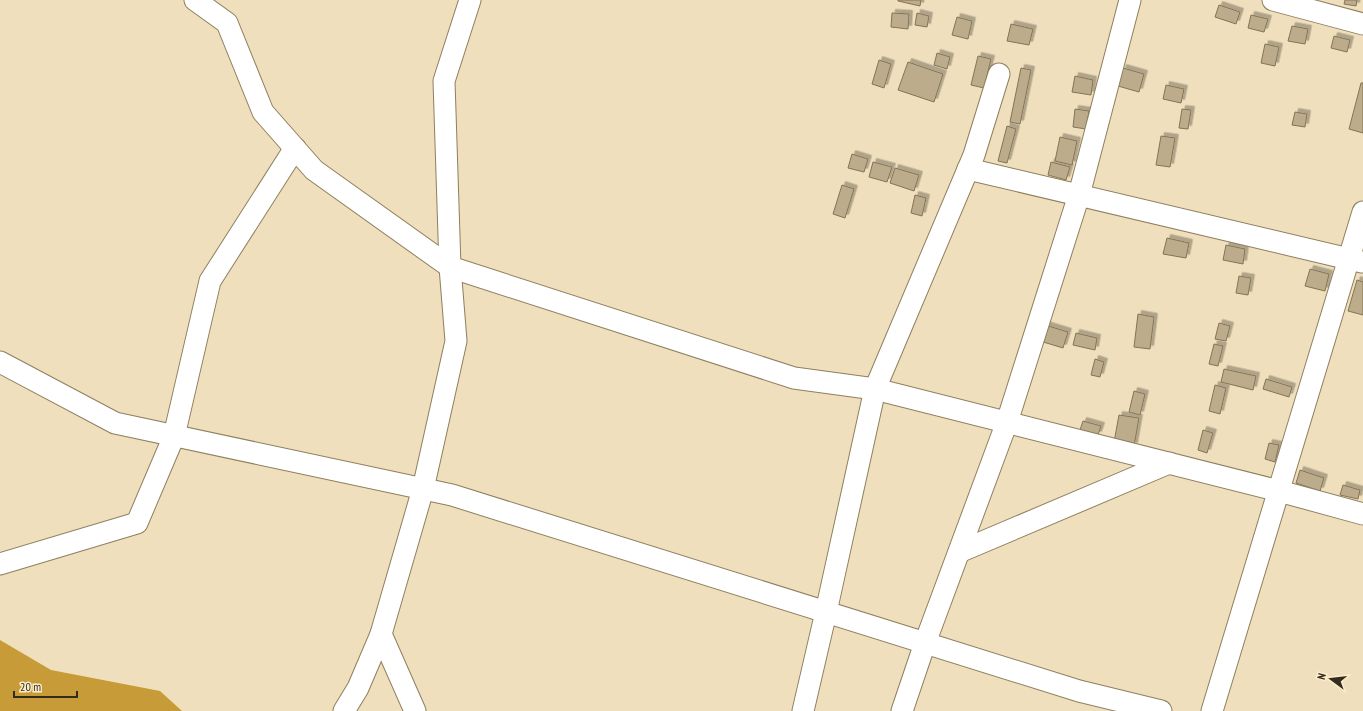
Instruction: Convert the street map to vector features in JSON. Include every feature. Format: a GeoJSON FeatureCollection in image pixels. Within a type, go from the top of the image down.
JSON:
{"type":"FeatureCollection","features":[{"type":"Feature","properties":{"kind":"street"},"geometry":{"type":"LineString","coordinates":[[195,0],[227,23],[263,112],[314,170],[450,267],[794,378],[875,389],[1279,491],[1363,514]]}},
{"type":"Feature","properties":{"kind":"street"},"geometry":{"type":"LineString","coordinates":[[344,711],[358,688],[381,634],[423,489],[456,341],[450,267],[444,81],[470,0]]}},
{"type":"Feature","properties":{"kind":"street"},"geometry":{"type":"LineString","coordinates":[[902,711],[925,643],[1007,422],[1079,195],[1130,0]]}},
{"type":"Feature","properties":{"kind":"street"},"geometry":{"type":"LineString","coordinates":[[1273,0],[1363,24]]}},
{"type":"Feature","properties":{"kind":"street"},"geometry":{"type":"LineString","coordinates":[[802,711],[826,612],[875,389],[974,155],[999,74]]}},
{"type":"Feature","properties":{"kind":"street"},"geometry":{"type":"LineString","coordinates":[[0,564],[136,523],[174,436],[210,281],[295,148]]}},
{"type":"Feature","properties":{"kind":"street"},"geometry":{"type":"LineString","coordinates":[[968,169],[1356,260]]}},
{"type":"Feature","properties":{"kind":"street"},"geometry":{"type":"LineString","coordinates":[[1212,711],[1279,491],[1356,260],[1363,212]]}},
{"type":"Feature","properties":{"kind":"street"},"geometry":{"type":"LineString","coordinates":[[0,362],[115,424],[452,495],[1079,691],[1160,711]]}},
{"type":"Feature","properties":{"kind":"street"},"geometry":{"type":"LineString","coordinates":[[959,552],[1169,463]]}},
{"type":"Feature","properties":{"kind":"street"},"geometry":{"type":"LineString","coordinates":[[381,634],[415,711]]}},
{"type":"Feature","properties":{"kind":"shaded area"},"geometry":{"type":"Polygon","coordinates":[[[0,640],[51,670],[160,691],[182,711],[0,711],[0,640]]]}},
{"type":"Feature","properties":{"kind":"building"},"geometry":{"type":"Polygon","coordinates":[[[898,0],[921,0],[920,6],[898,0]]]}},
{"type":"Feature","properties":{"kind":"building"},"geometry":{"type":"Polygon","coordinates":[[[1345,0],[1357,0],[1356,6],[1344,4],[1345,0]]]}},
{"type":"Feature","properties":{"kind":"building"},"geometry":{"type":"Polygon","coordinates":[[[1219,5],[1240,12],[1236,24],[1215,17],[1219,5]]]}},
{"type":"Feature","properties":{"kind":"building"},"geometry":{"type":"Polygon","coordinates":[[[892,13],[909,14],[908,29],[891,27],[892,13]]]}},
{"type":"Feature","properties":{"kind":"building"},"geometry":{"type":"Polygon","coordinates":[[[917,13],[929,16],[927,27],[915,25],[917,13]]]}},
{"type":"Feature","properties":{"kind":"building"},"geometry":{"type":"Polygon","coordinates":[[[1251,15],[1268,19],[1264,32],[1248,28],[1251,15]]]}},
{"type":"Feature","properties":{"kind":"building"},"geometry":{"type":"Polygon","coordinates":[[[957,17],[972,21],[968,39],[952,35],[957,17]]]}},
{"type":"Feature","properties":{"kind":"building"},"geometry":{"type":"Polygon","coordinates":[[[1011,24],[1033,29],[1029,45],[1007,41],[1011,24]]]}},
{"type":"Feature","properties":{"kind":"building"},"geometry":{"type":"Polygon","coordinates":[[[1292,26],[1308,29],[1305,44],[1288,41],[1292,26]]]}},
{"type":"Feature","properties":{"kind":"building"},"geometry":{"type":"Polygon","coordinates":[[[1334,36],[1350,40],[1347,52],[1331,48],[1334,36]]]}},
{"type":"Feature","properties":{"kind":"building"},"geometry":{"type":"Polygon","coordinates":[[[1265,44],[1279,47],[1275,66],[1261,63],[1265,44]]]}},
{"type":"Feature","properties":{"kind":"building"},"geometry":{"type":"Polygon","coordinates":[[[937,53],[950,57],[947,69],[934,65],[937,53]]]}},
{"type":"Feature","properties":{"kind":"building"},"geometry":{"type":"Polygon","coordinates":[[[978,56],[991,59],[984,88],[971,85],[978,56]]]}},
{"type":"Feature","properties":{"kind":"building"},"geometry":{"type":"Polygon","coordinates":[[[879,60],[891,64],[884,88],[872,84],[879,60]]]}},
{"type":"Feature","properties":{"kind":"building"},"geometry":{"type":"Polygon","coordinates":[[[908,62],[943,74],[934,102],[898,90],[908,62]]]}},
{"type":"Feature","properties":{"kind":"building"},"geometry":{"type":"Polygon","coordinates":[[[1021,68],[1031,70],[1020,124],[1010,122],[1021,68]]]}},
{"type":"Feature","properties":{"kind":"building"},"geometry":{"type":"Polygon","coordinates":[[[1123,68],[1144,74],[1139,92],[1118,86],[1123,68]]]}},
{"type":"Feature","properties":{"kind":"building"},"geometry":{"type":"Polygon","coordinates":[[[1075,76],[1093,80],[1091,95],[1072,92],[1075,76]]]}},
{"type":"Feature","properties":{"kind":"building"},"geometry":{"type":"Polygon","coordinates":[[[1361,83],[1363,83],[1363,133],[1349,129],[1361,83]]]}},
{"type":"Feature","properties":{"kind":"building"},"geometry":{"type":"Polygon","coordinates":[[[1166,85],[1184,89],[1181,103],[1163,99],[1166,85]]]}},
{"type":"Feature","properties":{"kind":"building"},"geometry":{"type":"Polygon","coordinates":[[[1075,109],[1089,111],[1086,129],[1073,127],[1075,109]]]}},
{"type":"Feature","properties":{"kind":"building"},"geometry":{"type":"Polygon","coordinates":[[[1182,109],[1191,110],[1188,129],[1179,128],[1182,109]]]}},
{"type":"Feature","properties":{"kind":"building"},"geometry":{"type":"Polygon","coordinates":[[[1295,112],[1307,114],[1305,127],[1292,125],[1295,112]]]}},
{"type":"Feature","properties":{"kind":"building"},"geometry":{"type":"Polygon","coordinates":[[[1007,126],[1016,129],[1007,163],[998,161],[1007,126]]]}},
{"type":"Feature","properties":{"kind":"building"},"geometry":{"type":"Polygon","coordinates":[[[1161,136],[1175,138],[1170,167],[1156,165],[1161,136]]]}},
{"type":"Feature","properties":{"kind":"building"},"geometry":{"type":"Polygon","coordinates":[[[1060,137],[1077,141],[1072,165],[1055,161],[1060,137]]]}},
{"type":"Feature","properties":{"kind":"building"},"geometry":{"type":"Polygon","coordinates":[[[852,154],[868,159],[864,172],[848,168],[852,154]]]}},
{"type":"Feature","properties":{"kind":"building"},"geometry":{"type":"Polygon","coordinates":[[[873,162],[892,167],[887,182],[869,177],[873,162]]]}},
{"type":"Feature","properties":{"kind":"building"},"geometry":{"type":"Polygon","coordinates":[[[1051,162],[1070,167],[1066,180],[1048,175],[1051,162]]]}},
{"type":"Feature","properties":{"kind":"building"},"geometry":{"type":"Polygon","coordinates":[[[895,168],[919,175],[914,191],[890,183],[895,168]]]}},
{"type":"Feature","properties":{"kind":"building"},"geometry":{"type":"Polygon","coordinates":[[[842,185],[854,189],[845,218],[833,214],[842,185]]]}},
{"type":"Feature","properties":{"kind":"building"},"geometry":{"type":"Polygon","coordinates":[[[915,195],[926,198],[922,216],[911,213],[915,195]]]}},
{"type":"Feature","properties":{"kind":"building"},"geometry":{"type":"Polygon","coordinates":[[[1167,238],[1189,243],[1186,258],[1163,254],[1167,238]]]}},
{"type":"Feature","properties":{"kind":"building"},"geometry":{"type":"Polygon","coordinates":[[[1226,245],[1245,249],[1243,264],[1223,260],[1226,245]]]}},
{"type":"Feature","properties":{"kind":"building"},"geometry":{"type":"Polygon","coordinates":[[[1310,269],[1329,274],[1325,291],[1305,286],[1310,269]]]}},
{"type":"Feature","properties":{"kind":"building"},"geometry":{"type":"Polygon","coordinates":[[[1239,276],[1251,278],[1248,295],[1236,293],[1239,276]]]}},
{"type":"Feature","properties":{"kind":"building"},"geometry":{"type":"Polygon","coordinates":[[[1357,280],[1363,282],[1363,315],[1348,311],[1357,280]]]}},
{"type":"Feature","properties":{"kind":"building"},"geometry":{"type":"Polygon","coordinates":[[[1138,314],[1154,317],[1150,349],[1134,347],[1138,314]]]}},
{"type":"Feature","properties":{"kind":"building"},"geometry":{"type":"Polygon","coordinates":[[[1219,323],[1230,326],[1226,341],[1215,339],[1219,323]]]}},
{"type":"Feature","properties":{"kind":"building"},"geometry":{"type":"Polygon","coordinates":[[[1045,325],[1068,332],[1063,348],[1040,341],[1045,325]]]}},
{"type":"Feature","properties":{"kind":"building"},"geometry":{"type":"Polygon","coordinates":[[[1076,333],[1097,338],[1095,350],[1073,345],[1076,333]]]}},
{"type":"Feature","properties":{"kind":"building"},"geometry":{"type":"Polygon","coordinates":[[[1214,344],[1223,346],[1218,366],[1209,364],[1214,344]]]}},
{"type":"Feature","properties":{"kind":"building"},"geometry":{"type":"Polygon","coordinates":[[[1095,359],[1104,362],[1100,377],[1091,375],[1095,359]]]}},
{"type":"Feature","properties":{"kind":"building"},"geometry":{"type":"Polygon","coordinates":[[[1224,369],[1256,376],[1253,390],[1221,382],[1224,369]]]}},
{"type":"Feature","properties":{"kind":"building"},"geometry":{"type":"Polygon","coordinates":[[[1266,379],[1292,387],[1289,397],[1263,389],[1266,379]]]}},
{"type":"Feature","properties":{"kind":"building"},"geometry":{"type":"Polygon","coordinates":[[[1215,385],[1226,388],[1220,414],[1209,411],[1215,385]]]}},
{"type":"Feature","properties":{"kind":"building"},"geometry":{"type":"Polygon","coordinates":[[[1134,391],[1145,394],[1140,415],[1129,412],[1134,391]]]}},
{"type":"Feature","properties":{"kind":"building"},"geometry":{"type":"Polygon","coordinates":[[[1119,415],[1139,418],[1134,446],[1114,442],[1119,415]]]}},
{"type":"Feature","properties":{"kind":"building"},"geometry":{"type":"Polygon","coordinates":[[[1083,421],[1101,426],[1098,435],[1080,430],[1083,421]]]}},
{"type":"Feature","properties":{"kind":"building"},"geometry":{"type":"Polygon","coordinates":[[[1203,430],[1213,433],[1207,453],[1198,450],[1203,430]]]}},
{"type":"Feature","properties":{"kind":"building"},"geometry":{"type":"Polygon","coordinates":[[[1269,443],[1279,445],[1275,462],[1265,459],[1269,443]]]}},
{"type":"Feature","properties":{"kind":"building"},"geometry":{"type":"Polygon","coordinates":[[[1300,470],[1324,478],[1320,491],[1296,483],[1300,470]]]}},
{"type":"Feature","properties":{"kind":"building"},"geometry":{"type":"Polygon","coordinates":[[[1343,485],[1360,490],[1358,499],[1340,495],[1343,485]]]}}]}
